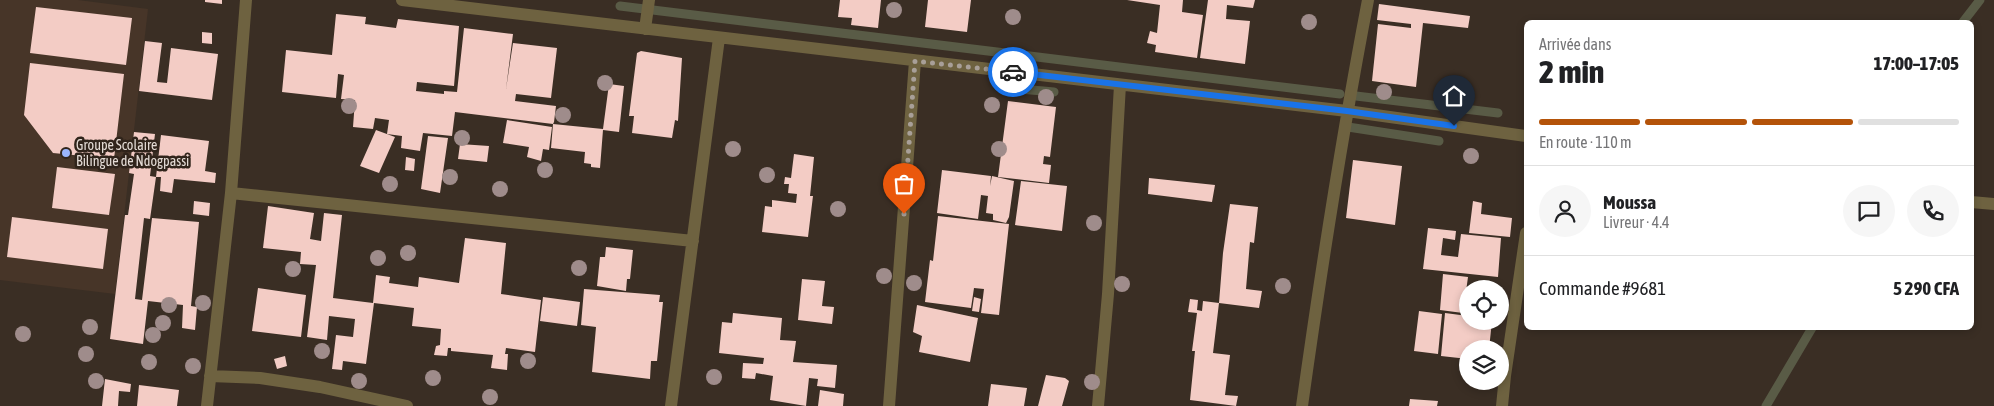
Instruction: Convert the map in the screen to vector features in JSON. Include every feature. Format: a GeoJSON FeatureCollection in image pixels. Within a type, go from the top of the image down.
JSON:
{"type":"FeatureCollection","features":[{"type":"Feature","properties":{"kind":"street"},"geometry":{"type":"LineString","coordinates":[[208,406],[231,193],[246,0]]}},
{"type":"Feature","properties":{"kind":"street"},"geometry":{"type":"LineString","coordinates":[[402,0],[443,2],[719,38],[1347,111],[1524,136]]}},
{"type":"Feature","properties":{"kind":"street"},"geometry":{"type":"LineString","coordinates":[[645,29],[649,0]]}},
{"type":"Feature","properties":{"kind":"street"},"geometry":{"type":"LineString","coordinates":[[1302,406],[1317,294],[1347,111],[1368,0]]}},
{"type":"Feature","properties":{"kind":"street"},"geometry":{"type":"LineString","coordinates":[[671,406],[719,38]]}},
{"type":"Feature","properties":{"kind":"street"},"geometry":{"type":"LineString","coordinates":[[889,406],[915,61]]}},
{"type":"Feature","properties":{"kind":"street"},"geometry":{"type":"LineString","coordinates":[[1098,406],[1108,294],[1120,85]]}},
{"type":"Feature","properties":{"kind":"street"},"geometry":{"type":"LineString","coordinates":[[231,193],[693,241]]}},
{"type":"Feature","properties":{"kind":"street"},"geometry":{"type":"LineString","coordinates":[[1974,202],[1994,204]]}},
{"type":"Feature","properties":{"kind":"street"},"geometry":{"type":"LineString","coordinates":[[1502,406],[1524,247]]}},
{"type":"Feature","properties":{"kind":"street"},"geometry":{"type":"LineString","coordinates":[[210,376],[260,378],[320,387],[407,406]]}},
{"type":"Feature","properties":{"kind":"shaded area","name":"Groupe Scolaire Bilingue de Ndogpassi"},"geometry":{"type":"Polygon","coordinates":[[[0,0],[78,0],[148,9],[115,294],[0,280],[0,0]]]}},
{"type":"Feature","properties":{"kind":"building"},"geometry":{"type":"Polygon","coordinates":[[[205,0],[222,0],[222,4],[205,2],[205,0]]]}},
{"type":"Feature","properties":{"kind":"building"},"geometry":{"type":"Polygon","coordinates":[[[840,0],[881,0],[878,28],[851,25],[852,18],[838,17],[840,0]]]}},
{"type":"Feature","properties":{"kind":"building"},"geometry":{"type":"Polygon","coordinates":[[[928,0],[971,0],[967,32],[925,27],[928,0]]]}},
{"type":"Feature","properties":{"kind":"building"},"geometry":{"type":"Polygon","coordinates":[[[1127,0],[1183,0],[1182,12],[1203,15],[1197,58],[1155,52],[1156,45],[1147,43],[1150,31],[1157,33],[1160,5],[1127,0]]]}},
{"type":"Feature","properties":{"kind":"building"},"geometry":{"type":"Polygon","coordinates":[[[1208,0],[1255,0],[1253,8],[1227,5],[1226,19],[1250,21],[1245,64],[1200,58],[1208,0]]]}},
{"type":"Feature","properties":{"kind":"building"},"geometry":{"type":"Polygon","coordinates":[[[1379,4],[1470,16],[1468,28],[1423,23],[1416,87],[1372,81],[1378,24],[1411,28],[1411,24],[1377,20],[1379,4]]]}},
{"type":"Feature","properties":{"kind":"building"},"geometry":{"type":"Polygon","coordinates":[[[36,7],[132,18],[126,65],[30,53],[36,7]]]}},
{"type":"Feature","properties":{"kind":"building"},"geometry":{"type":"Polygon","coordinates":[[[336,14],[366,17],[365,24],[396,28],[398,19],[459,26],[454,86],[417,82],[416,91],[444,94],[444,91],[457,92],[464,28],[513,34],[506,89],[513,43],[557,48],[551,98],[516,94],[515,101],[556,106],[553,124],[455,112],[452,136],[423,133],[420,151],[401,148],[402,136],[387,134],[389,120],[375,118],[373,129],[353,127],[355,100],[341,99],[344,75],[338,74],[336,98],[282,92],[286,50],[332,55],[336,14]]]}},
{"type":"Feature","properties":{"kind":"building"},"geometry":{"type":"Polygon","coordinates":[[[202,32],[212,33],[212,44],[202,43],[202,32]]]}},
{"type":"Feature","properties":{"kind":"building"},"geometry":{"type":"Polygon","coordinates":[[[145,41],[162,43],[157,82],[167,83],[171,48],[218,54],[212,100],[139,91],[145,41]]]}},
{"type":"Feature","properties":{"kind":"building"},"geometry":{"type":"Polygon","coordinates":[[[641,51],[682,58],[678,121],[675,120],[672,138],[632,133],[634,116],[629,116],[637,53],[641,51]]]}},
{"type":"Feature","properties":{"kind":"building"},"geometry":{"type":"Polygon","coordinates":[[[30,63],[124,74],[114,159],[53,153],[24,115],[30,63]]]}},
{"type":"Feature","properties":{"kind":"building"},"geometry":{"type":"Polygon","coordinates":[[[609,84],[624,86],[619,132],[603,130],[600,168],[591,167],[591,164],[584,163],[585,152],[551,148],[553,124],[603,129],[609,84]]]}},
{"type":"Feature","properties":{"kind":"building"},"geometry":{"type":"Polygon","coordinates":[[[1008,101],[1056,107],[1050,157],[1044,156],[1043,164],[1051,165],[1049,183],[998,177],[1008,101]]]}},
{"type":"Feature","properties":{"kind":"building"},"geometry":{"type":"Polygon","coordinates":[[[507,120],[552,127],[549,150],[543,149],[541,161],[527,157],[529,147],[503,143],[507,120]]]}},
{"type":"Feature","properties":{"kind":"building"},"geometry":{"type":"Polygon","coordinates":[[[376,130],[395,137],[379,173],[360,166],[376,130]]]}},
{"type":"Feature","properties":{"kind":"building"},"geometry":{"type":"Polygon","coordinates":[[[134,132],[155,134],[150,176],[156,177],[150,219],[144,218],[135,299],[142,300],[152,218],[199,222],[191,306],[197,307],[195,330],[182,328],[183,305],[148,301],[143,344],[110,339],[125,215],[128,215],[134,174],[129,173],[134,132]]]}},
{"type":"Feature","properties":{"kind":"building"},"geometry":{"type":"Polygon","coordinates":[[[161,135],[209,141],[205,171],[216,173],[215,183],[174,179],[172,193],[160,191],[161,177],[156,177],[161,135]]]}},
{"type":"Feature","properties":{"kind":"building"},"geometry":{"type":"Polygon","coordinates":[[[428,136],[448,138],[440,193],[421,189],[428,136]]]}},
{"type":"Feature","properties":{"kind":"building"},"geometry":{"type":"Polygon","coordinates":[[[460,144],[489,146],[487,162],[458,159],[460,144]]]}},
{"type":"Feature","properties":{"kind":"building"},"geometry":{"type":"Polygon","coordinates":[[[794,154],[814,157],[810,196],[813,196],[808,237],[762,232],[765,206],[772,207],[772,200],[796,203],[797,194],[788,193],[789,184],[784,184],[785,177],[791,178],[794,154]]]}},
{"type":"Feature","properties":{"kind":"building"},"geometry":{"type":"Polygon","coordinates":[[[406,157],[415,159],[414,171],[405,170],[406,157]]]}},
{"type":"Feature","properties":{"kind":"building"},"geometry":{"type":"Polygon","coordinates":[[[1353,160],[1402,166],[1395,225],[1346,218],[1353,160]]]}},
{"type":"Feature","properties":{"kind":"building"},"geometry":{"type":"Polygon","coordinates":[[[57,167],[115,174],[109,215],[52,208],[57,167]]]}},
{"type":"Feature","properties":{"kind":"building"},"geometry":{"type":"Polygon","coordinates":[[[942,170],[991,176],[990,186],[992,176],[1014,181],[1009,217],[1006,223],[993,220],[993,214],[986,213],[988,196],[981,195],[978,219],[937,213],[942,170]]]}},
{"type":"Feature","properties":{"kind":"building"},"geometry":{"type":"Polygon","coordinates":[[[1149,178],[1215,185],[1212,202],[1148,194],[1149,178]]]}},
{"type":"Feature","properties":{"kind":"building"},"geometry":{"type":"Polygon","coordinates":[[[1021,181],[1067,186],[1062,231],[1015,225],[1021,181]]]}},
{"type":"Feature","properties":{"kind":"building"},"geometry":{"type":"Polygon","coordinates":[[[194,201],[210,203],[209,216],[193,214],[194,201]]]}},
{"type":"Feature","properties":{"kind":"building"},"geometry":{"type":"Polygon","coordinates":[[[1473,201],[1482,203],[1481,214],[1512,218],[1510,237],[1469,233],[1473,201]]]}},
{"type":"Feature","properties":{"kind":"building"},"geometry":{"type":"Polygon","coordinates":[[[1230,204],[1258,207],[1254,243],[1250,242],[1246,289],[1262,291],[1259,308],[1219,303],[1223,253],[1230,204]]]}},
{"type":"Feature","properties":{"kind":"building"},"geometry":{"type":"Polygon","coordinates":[[[268,206],[314,213],[310,239],[321,241],[324,213],[342,215],[333,298],[373,303],[376,275],[390,277],[389,283],[418,287],[419,277],[459,283],[465,238],[506,243],[501,294],[541,300],[535,352],[506,348],[505,354],[508,354],[507,370],[491,368],[493,355],[451,351],[451,348],[448,348],[447,356],[434,355],[436,346],[440,345],[441,329],[412,326],[414,308],[374,303],[366,364],[343,361],[342,370],[332,369],[336,335],[353,337],[355,319],[329,316],[327,340],[307,337],[316,265],[300,264],[301,252],[263,248],[268,206]]]}},
{"type":"Feature","properties":{"kind":"building"},"geometry":{"type":"Polygon","coordinates":[[[938,216],[1009,224],[999,315],[981,313],[984,289],[974,288],[971,308],[925,302],[930,260],[933,261],[938,216]]]}},
{"type":"Feature","properties":{"kind":"building"},"geometry":{"type":"Polygon","coordinates":[[[12,217],[108,229],[103,269],[7,257],[12,217]]]}},
{"type":"Feature","properties":{"kind":"building"},"geometry":{"type":"Polygon","coordinates":[[[1428,228],[1456,231],[1455,240],[1443,238],[1441,255],[1458,257],[1461,234],[1501,238],[1498,277],[1423,269],[1428,228]]]}},
{"type":"Feature","properties":{"kind":"building"},"geometry":{"type":"Polygon","coordinates":[[[606,247],[633,250],[630,279],[627,279],[626,291],[597,286],[600,257],[605,257],[606,247]]]}},
{"type":"Feature","properties":{"kind":"building"},"geometry":{"type":"Polygon","coordinates":[[[1443,274],[1468,277],[1468,280],[1459,280],[1459,312],[1440,310],[1443,274]]]}},
{"type":"Feature","properties":{"kind":"building"},"geometry":{"type":"Polygon","coordinates":[[[802,279],[825,281],[822,306],[834,307],[832,324],[798,320],[802,279]]]}},
{"type":"Feature","properties":{"kind":"building"},"geometry":{"type":"Polygon","coordinates":[[[258,288],[306,295],[301,337],[252,331],[258,288]]]}},
{"type":"Feature","properties":{"kind":"building"},"geometry":{"type":"Polygon","coordinates":[[[584,289],[660,295],[659,302],[663,302],[657,361],[651,361],[650,379],[592,372],[596,327],[581,325],[584,289]]]}},
{"type":"Feature","properties":{"kind":"building"},"geometry":{"type":"Polygon","coordinates":[[[543,297],[580,302],[577,326],[540,321],[543,297]]]}},
{"type":"Feature","properties":{"kind":"building"},"geometry":{"type":"Polygon","coordinates":[[[974,297],[981,299],[979,312],[972,311],[974,297]]]}},
{"type":"Feature","properties":{"kind":"building"},"geometry":{"type":"Polygon","coordinates":[[[1190,299],[1198,300],[1197,310],[1202,311],[1203,301],[1219,303],[1213,353],[1230,355],[1225,395],[1238,396],[1236,406],[1190,400],[1195,351],[1192,351],[1197,313],[1188,312],[1190,299]]]}},
{"type":"Feature","properties":{"kind":"building"},"geometry":{"type":"Polygon","coordinates":[[[917,305],[978,318],[970,362],[919,352],[922,336],[913,332],[917,305]]]}},
{"type":"Feature","properties":{"kind":"building"},"geometry":{"type":"Polygon","coordinates":[[[1419,311],[1442,314],[1438,354],[1414,351],[1419,311]]]}},
{"type":"Feature","properties":{"kind":"building"},"geometry":{"type":"Polygon","coordinates":[[[733,313],[782,318],[780,340],[796,341],[793,362],[837,365],[835,388],[817,386],[818,379],[809,378],[806,406],[770,400],[773,376],[756,373],[755,379],[742,378],[743,363],[763,364],[764,358],[719,353],[722,322],[732,323],[733,313]]]}},
{"type":"Feature","properties":{"kind":"building"},"geometry":{"type":"Polygon","coordinates":[[[1445,313],[1459,315],[1459,330],[1491,330],[1490,340],[1459,340],[1459,358],[1441,356],[1445,313]]]}},
{"type":"Feature","properties":{"kind":"building"},"geometry":{"type":"Polygon","coordinates":[[[285,356],[287,366],[277,369],[274,359],[285,356]]]}},
{"type":"Feature","properties":{"kind":"building"},"geometry":{"type":"Polygon","coordinates":[[[1046,375],[1065,378],[1069,381],[1062,406],[1038,406],[1046,375]]]}},
{"type":"Feature","properties":{"kind":"building"},"geometry":{"type":"Polygon","coordinates":[[[105,379],[131,384],[130,392],[119,391],[118,406],[102,406],[105,379]]]}},
{"type":"Feature","properties":{"kind":"building"},"geometry":{"type":"Polygon","coordinates":[[[991,384],[1027,388],[1024,406],[988,406],[991,384]]]}},
{"type":"Feature","properties":{"kind":"building"},"geometry":{"type":"Polygon","coordinates":[[[139,385],[179,390],[177,406],[137,406],[139,385]]]}},
{"type":"Feature","properties":{"kind":"building"},"geometry":{"type":"Polygon","coordinates":[[[820,390],[844,394],[843,406],[818,406],[820,390]]]}},
{"type":"Feature","properties":{"kind":"building"},"geometry":{"type":"Polygon","coordinates":[[[1410,399],[1438,401],[1437,406],[1409,406],[1410,399]]]}},
{"type":"Feature","properties":{"kind":"waterway"},"geometry":{"type":"LineString","coordinates":[[1965,20],[1980,0]]}},
{"type":"Feature","properties":{"kind":"waterway"},"geometry":{"type":"LineString","coordinates":[[620,6],[1340,94]]}},
{"type":"Feature","properties":{"kind":"waterway"},"geometry":{"type":"LineString","coordinates":[[1009,88],[1054,92]]}},
{"type":"Feature","properties":{"kind":"waterway"},"geometry":{"type":"LineString","coordinates":[[1356,96],[1498,113]]}},
{"type":"Feature","properties":{"kind":"waterway"},"geometry":{"type":"LineString","coordinates":[[1348,127],[1439,141]]}},
{"type":"Feature","properties":{"kind":"waterway"},"geometry":{"type":"LineString","coordinates":[[1766,406],[1811,330]]}},
{"type":"Feature","properties":{"kind":"way so far"},"geometry":{"type":"LineString","coordinates":[[904,214],[915,61],[1013,72]]}},
{"type":"Feature","properties":{"kind":"place","name":"Groupe Scolaire Bilingue de Ndogpassi"},"geometry":{"type":"Point","coordinates":[66,153]}},
{"type":"Feature","properties":{"kind":"route"},"geometry":{"type":"LineString","coordinates":[[1013,72],[1347,111],[1454,126]]}}]}
